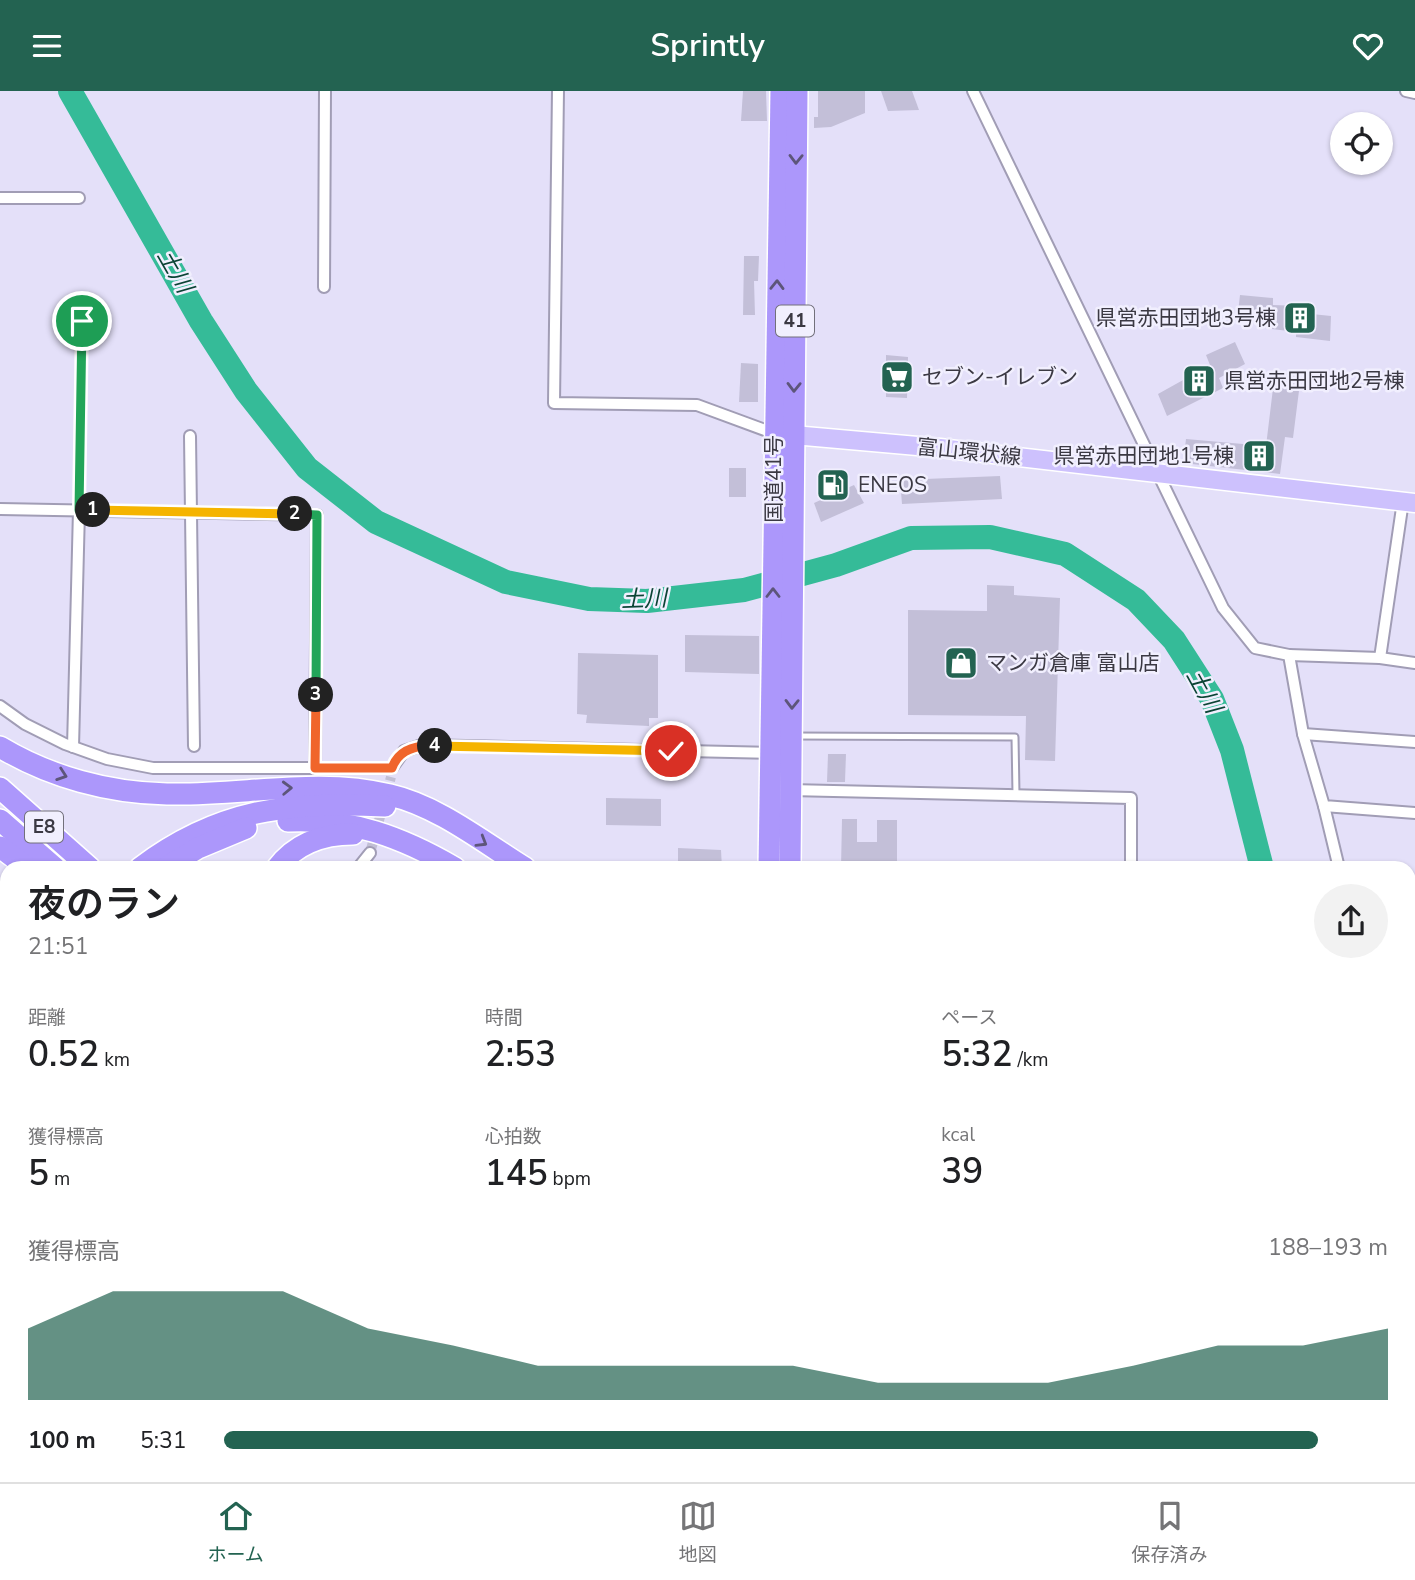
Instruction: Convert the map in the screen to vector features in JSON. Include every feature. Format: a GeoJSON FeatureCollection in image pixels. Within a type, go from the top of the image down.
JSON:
{"type":"FeatureCollection","features":[{"type":"Feature","properties":{"kind":"highway","name":"国道41号"},"geometry":{"type":"LineString","coordinates":[[781,91],[783,636],[791,736],[790,861]]}},
{"type":"Feature","properties":{"kind":"highway","name":"国道41号"},"geometry":{"type":"LineString","coordinates":[[784,434],[797,91]]}},
{"type":"Feature","properties":{"kind":"highway","name":"国道41号"},"geometry":{"type":"LineString","coordinates":[[766,861],[770,753],[783,636]]}},
{"type":"Feature","properties":{"kind":"highway"},"geometry":{"type":"LineString","coordinates":[[0,747],[66,777],[133,792],[167,794],[348,789],[405,799],[439,816],[513,861]]}},
{"type":"Feature","properties":{"kind":"highway","name":"E8"},"geometry":{"type":"LineString","coordinates":[[0,788],[82,861]]}},
{"type":"Feature","properties":{"kind":"highway"},"geometry":{"type":"LineString","coordinates":[[150,861],[184,838],[214,824],[264,810],[365,805],[417,810],[439,816]]}},
{"type":"Feature","properties":{"kind":"highway","name":"E8"},"geometry":{"type":"LineString","coordinates":[[0,820],[47,861]]}},
{"type":"Feature","properties":{"kind":"highway"},"geometry":{"type":"LineString","coordinates":[[177,861],[226,834],[284,821],[315,820],[345,823],[381,832],[423,849],[443,861]]}},
{"type":"Feature","properties":{"kind":"highway"},"geometry":{"type":"LineString","coordinates":[[285,861],[305,843],[340,834],[379,836],[423,849]]}},
{"type":"Feature","properties":{"kind":"highway"},"geometry":{"type":"LineString","coordinates":[[0,847],[19,861]]}},
{"type":"Feature","properties":{"kind":"main road","name":"富山環状線"},"geometry":{"type":"LineString","coordinates":[[784,434],[1158,473],[1409,503]]}},
{"type":"Feature","properties":{"kind":"street"},"geometry":{"type":"LineString","coordinates":[[324,287],[325,91]]}},
{"type":"Feature","properties":{"kind":"street"},"geometry":{"type":"LineString","coordinates":[[558,91],[554,403],[697,405],[784,434]]}},
{"type":"Feature","properties":{"kind":"street"},"geometry":{"type":"LineString","coordinates":[[973,91],[1223,608],[1255,648],[1289,655],[1380,658],[1415,663]]}},
{"type":"Feature","properties":{"kind":"street"},"geometry":{"type":"LineString","coordinates":[[1406,91],[1415,93]]}},
{"type":"Feature","properties":{"kind":"street"},"geometry":{"type":"LineString","coordinates":[[0,198],[79,198]]}},
{"type":"Feature","properties":{"kind":"street"},"geometry":{"type":"LineString","coordinates":[[190,436],[194,746]]}},
{"type":"Feature","properties":{"kind":"street"},"geometry":{"type":"LineString","coordinates":[[1380,658],[1409,503]]}},
{"type":"Feature","properties":{"kind":"street"},"geometry":{"type":"LineString","coordinates":[[0,509],[317,515],[315,768]]}},
{"type":"Feature","properties":{"kind":"street"},"geometry":{"type":"LineString","coordinates":[[73,747],[79,510]]}},
{"type":"Feature","properties":{"kind":"street"},"geometry":{"type":"LineString","coordinates":[[1289,655],[1303,734],[1337,861]]}},
{"type":"Feature","properties":{"kind":"street"},"geometry":{"type":"LineString","coordinates":[[0,706],[24,724],[73,747],[107,759],[153,768],[315,768],[391,772],[404,751],[422,745],[770,753]]}},
{"type":"Feature","properties":{"kind":"street"},"geometry":{"type":"LineString","coordinates":[[1303,734],[1415,742]]}},
{"type":"Feature","properties":{"kind":"street"},"geometry":{"type":"LineString","coordinates":[[790,790],[1131,798],[1131,861]]}},
{"type":"Feature","properties":{"kind":"street"},"geometry":{"type":"LineString","coordinates":[[1324,806],[1415,813]]}},
{"type":"Feature","properties":{"kind":"street"},"geometry":{"type":"LineString","coordinates":[[364,861],[370,853]]}},
{"type":"Feature","properties":{"kind":"lane"},"geometry":{"type":"LineString","coordinates":[[791,736],[1015,737],[1016,795]]}},
{"type":"Feature","properties":{"kind":"path"},"geometry":{"type":"LineString","coordinates":[[79,510],[82,321]]}},
{"type":"Feature","properties":{"kind":"building"},"geometry":{"type":"Polygon","coordinates":[[[743,91],[766,91],[767,121],[741,121],[743,91]]]}},
{"type":"Feature","properties":{"kind":"building"},"geometry":{"type":"Polygon","coordinates":[[[818,91],[865,91],[865,113],[831,127],[814,128],[814,117],[818,117],[818,91]]]}},
{"type":"Feature","properties":{"kind":"building"},"geometry":{"type":"Polygon","coordinates":[[[881,91],[912,91],[919,110],[888,111],[881,91]]]}},
{"type":"Feature","properties":{"kind":"building"},"geometry":{"type":"Polygon","coordinates":[[[744,256],[759,256],[758,281],[754,281],[755,315],[743,315],[744,256]]]}},
{"type":"Feature","properties":{"kind":"building","name":"県営赤田団地3号棟"},"geometry":{"type":"Polygon","coordinates":[[[1240,295],[1273,298],[1273,305],[1301,306],[1302,313],[1331,316],[1330,341],[1296,337],[1296,332],[1265,328],[1276,323],[1237,321],[1240,295]]]}},
{"type":"Feature","properties":{"kind":"building","name":"県営赤田団地2号棟"},"geometry":{"type":"Polygon","coordinates":[[[1235,342],[1245,364],[1219,378],[1223,388],[1167,416],[1158,394],[1210,365],[1206,355],[1235,342]]]}},
{"type":"Feature","properties":{"kind":"building","name":"セブン-イレブン"},"geometry":{"type":"Polygon","coordinates":[[[886,355],[908,357],[907,398],[886,397],[886,355]]]}},
{"type":"Feature","properties":{"kind":"building"},"geometry":{"type":"Polygon","coordinates":[[[741,363],[758,364],[758,402],[739,402],[741,363]]]}},
{"type":"Feature","properties":{"kind":"building"},"geometry":{"type":"Polygon","coordinates":[[[1275,372],[1301,375],[1293,438],[1285,437],[1280,474],[1183,463],[1186,439],[1266,446],[1275,372]]]}},
{"type":"Feature","properties":{"kind":"building"},"geometry":{"type":"Polygon","coordinates":[[[729,468],[746,468],[746,497],[729,497],[729,468]]]}},
{"type":"Feature","properties":{"kind":"building"},"geometry":{"type":"Polygon","coordinates":[[[1000,476],[1002,499],[902,504],[900,480],[1000,476]]]}},
{"type":"Feature","properties":{"kind":"building"},"geometry":{"type":"Polygon","coordinates":[[[854,485],[864,503],[821,522],[814,503],[854,485]]]}},
{"type":"Feature","properties":{"kind":"building","name":"マンガ倉庫 富山店"},"geometry":{"type":"Polygon","coordinates":[[[987,585],[1014,586],[1014,595],[1060,598],[1055,761],[1025,760],[1026,716],[908,715],[908,610],[987,611],[987,585]]]}},
{"type":"Feature","properties":{"kind":"building"},"geometry":{"type":"Polygon","coordinates":[[[685,635],[759,636],[759,674],[685,672],[685,635]]]}},
{"type":"Feature","properties":{"kind":"building"},"geometry":{"type":"Polygon","coordinates":[[[578,653],[658,655],[658,718],[649,718],[649,726],[586,723],[587,715],[577,714],[578,653]]]}},
{"type":"Feature","properties":{"kind":"building"},"geometry":{"type":"Polygon","coordinates":[[[828,754],[846,754],[845,782],[827,782],[828,754]]]}},
{"type":"Feature","properties":{"kind":"building"},"geometry":{"type":"Polygon","coordinates":[[[606,798],[661,799],[661,826],[606,825],[606,798]]]}},
{"type":"Feature","properties":{"kind":"building"},"geometry":{"type":"Polygon","coordinates":[[[842,819],[857,819],[857,842],[877,842],[877,820],[897,820],[897,861],[841,861],[842,819]]]}},
{"type":"Feature","properties":{"kind":"building"},"geometry":{"type":"Polygon","coordinates":[[[678,848],[721,850],[722,861],[678,861],[678,848]]]}},
{"type":"Feature","properties":{"kind":"waterway","name":"土川"},"geometry":{"type":"LineString","coordinates":[[70,91],[201,321],[246,391],[307,468],[376,522],[506,582],[589,599],[647,601],[744,590],[836,565],[911,538],[990,537],[1065,554],[1136,600],[1174,640],[1212,699],[1232,750],[1260,861]]}},
{"type":"Feature","properties":{"kind":"tunnel"},"geometry":{"type":"LineString","coordinates":[[370,853],[391,777]]}},
{"type":"Feature","properties":{"kind":"place","name":"県営赤田団地3号棟"},"geometry":{"type":"Point","coordinates":[1300,318]}},
{"type":"Feature","properties":{"kind":"place","name":"セブン-イレブン"},"geometry":{"type":"Point","coordinates":[897,377]}},
{"type":"Feature","properties":{"kind":"place","name":"県営赤田団地2号棟"},"geometry":{"type":"Point","coordinates":[1199,381]}},
{"type":"Feature","properties":{"kind":"place","name":"県営赤田団地1号棟"},"geometry":{"type":"Point","coordinates":[1259,456]}},
{"type":"Feature","properties":{"kind":"place","name":"ENEOS"},"geometry":{"type":"Point","coordinates":[833,485]}},
{"type":"Feature","properties":{"kind":"place","name":"マンガ倉庫 富山店"},"geometry":{"type":"Point","coordinates":[961,663]}},
{"type":"Feature","properties":{"kind":"route"},"geometry":{"type":"LineString","coordinates":[[82,321],[79,510],[317,515],[315,768],[392,768],[394,761],[404,751],[422,745],[671,751]]}}]}
